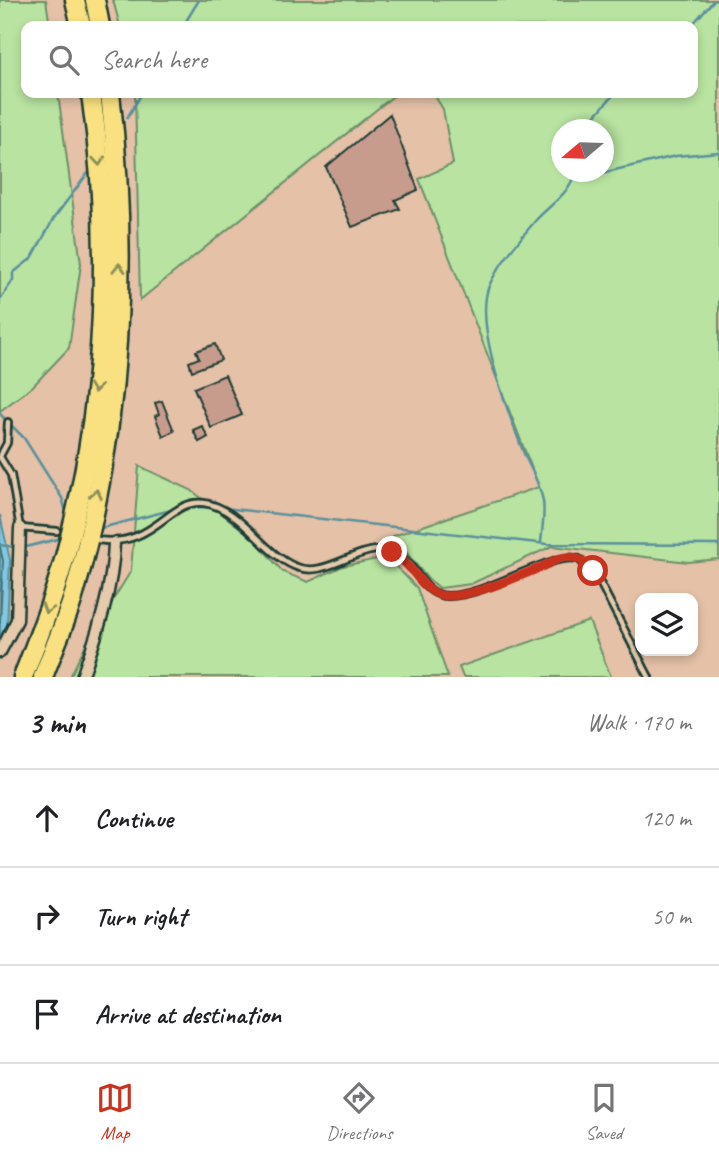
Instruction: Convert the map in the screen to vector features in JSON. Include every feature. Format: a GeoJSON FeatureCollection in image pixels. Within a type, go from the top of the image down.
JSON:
{"type":"FeatureCollection","features":[{"type":"Feature","properties":{"kind":"highway"},"geometry":{"type":"LineString","coordinates":[[75,0],[80,21]]}},
{"type":"Feature","properties":{"kind":"highway"},"geometry":{"type":"LineString","coordinates":[[95,0],[99,21]]}},
{"type":"Feature","properties":{"kind":"highway"},"geometry":{"type":"LineString","coordinates":[[23,677],[69,542],[83,471],[96,380],[103,284],[102,195],[92,98]]}},
{"type":"Feature","properties":{"kind":"highway"},"geometry":{"type":"LineString","coordinates":[[43,677],[76,588],[111,412],[118,333],[119,253],[116,142],[111,98]]}},
{"type":"Feature","properties":{"kind":"street"},"geometry":{"type":"LineString","coordinates":[[0,652],[17,620],[20,528]]}},
{"type":"Feature","properties":{"kind":"street"},"geometry":{"type":"LineString","coordinates":[[82,677],[99,630],[114,563],[114,543]]}},
{"type":"Feature","properties":{"kind":"lane"},"geometry":{"type":"LineString","coordinates":[[8,422],[7,443],[0,456],[11,475],[20,528],[57,531]]}},
{"type":"Feature","properties":{"kind":"lane"},"geometry":{"type":"LineString","coordinates":[[98,540],[114,543],[140,537],[176,511],[198,503],[220,509],[298,568],[321,567],[376,550],[392,552],[407,562],[426,586],[441,595],[457,595],[496,584],[565,557],[579,559],[598,579],[649,677]]}},
{"type":"Feature","properties":{"kind":"green space"},"geometry":{"type":"Polygon","coordinates":[[[0,0],[46,0],[49,21],[21,21],[21,98],[59,98],[81,264],[69,348],[32,387],[0,411],[0,0]]]}},
{"type":"Feature","properties":{"kind":"green space"},"geometry":{"type":"Polygon","coordinates":[[[113,0],[719,0],[719,559],[688,562],[552,546],[471,584],[440,588],[427,578],[393,536],[539,487],[419,179],[453,164],[443,109],[436,98],[698,98],[698,21],[119,21],[113,0]]]}},
{"type":"Feature","properties":{"kind":"green space"},"geometry":{"type":"Polygon","coordinates":[[[135,98],[391,98],[140,300],[135,98]]]}},
{"type":"Feature","properties":{"kind":"green space"},"geometry":{"type":"Polygon","coordinates":[[[139,466],[191,490],[252,537],[283,572],[308,582],[343,566],[387,557],[417,588],[448,677],[70,677],[88,640],[131,571],[139,466]]]}},
{"type":"Feature","properties":{"kind":"green space"},"geometry":{"type":"Polygon","coordinates":[[[589,621],[611,677],[463,677],[459,667],[589,621]]]}},
{"type":"Feature","properties":{"kind":"water"},"geometry":{"type":"Polygon","coordinates":[[[0,515],[10,560],[7,627],[0,635],[0,515]]]}},
{"type":"Feature","properties":{"kind":"building"},"geometry":{"type":"Polygon","coordinates":[[[390,114],[418,190],[395,200],[400,209],[352,227],[326,167],[390,114]]]}},
{"type":"Feature","properties":{"kind":"building"},"geometry":{"type":"Polygon","coordinates":[[[215,344],[221,360],[192,371],[189,362],[199,358],[196,351],[215,344]]]}},
{"type":"Feature","properties":{"kind":"building"},"geometry":{"type":"Polygon","coordinates":[[[225,375],[242,415],[211,428],[194,388],[225,375]]]}},
{"type":"Feature","properties":{"kind":"building"},"geometry":{"type":"Polygon","coordinates":[[[162,401],[174,431],[163,436],[155,416],[159,414],[155,403],[162,401]]]}},
{"type":"Feature","properties":{"kind":"building"},"geometry":{"type":"Polygon","coordinates":[[[202,426],[208,437],[199,442],[193,430],[202,426]]]}},
{"type":"Feature","properties":{"kind":"waterway"},"geometry":{"type":"LineString","coordinates":[[186,21],[199,0]]}},
{"type":"Feature","properties":{"kind":"waterway"},"geometry":{"type":"LineString","coordinates":[[695,21],[714,0]]}},
{"type":"Feature","properties":{"kind":"waterway"},"geometry":{"type":"LineString","coordinates":[[127,118],[139,98]]}},
{"type":"Feature","properties":{"kind":"waterway"},"geometry":{"type":"LineString","coordinates":[[593,119],[611,98]]}},
{"type":"Feature","properties":{"kind":"waterway"},"geometry":{"type":"LineString","coordinates":[[614,170],[676,156],[719,152]]}},
{"type":"Feature","properties":{"kind":"waterway"},"geometry":{"type":"LineString","coordinates":[[0,300],[13,280],[13,273],[32,258],[54,218],[88,173]]}},
{"type":"Feature","properties":{"kind":"waterway"},"geometry":{"type":"LineString","coordinates":[[541,543],[544,512],[542,495],[518,439],[495,371],[489,346],[485,303],[489,286],[504,261],[571,182]]}},
{"type":"Feature","properties":{"kind":"waterway"},"geometry":{"type":"LineString","coordinates":[[0,414],[24,438],[62,498],[67,515]]}},
{"type":"Feature","properties":{"kind":"waterway"},"geometry":{"type":"LineString","coordinates":[[186,508],[210,507]]}},
{"type":"Feature","properties":{"kind":"waterway"},"geometry":{"type":"LineString","coordinates":[[224,508],[547,544],[719,545]]}},
{"type":"Feature","properties":{"kind":"waterway"},"geometry":{"type":"LineString","coordinates":[[97,529],[175,509]]}},
{"type":"Feature","properties":{"kind":"waterway"},"geometry":{"type":"LineString","coordinates":[[22,548],[62,538]]}},
{"type":"Feature","properties":{"kind":"waterway"},"geometry":{"type":"LineString","coordinates":[[0,545],[14,547]]}},
{"type":"Feature","properties":{"kind":"route"},"geometry":{"type":"LineString","coordinates":[[392,552],[407,562],[432,592],[449,596],[496,584],[565,557],[579,559],[593,571]]}}]}
